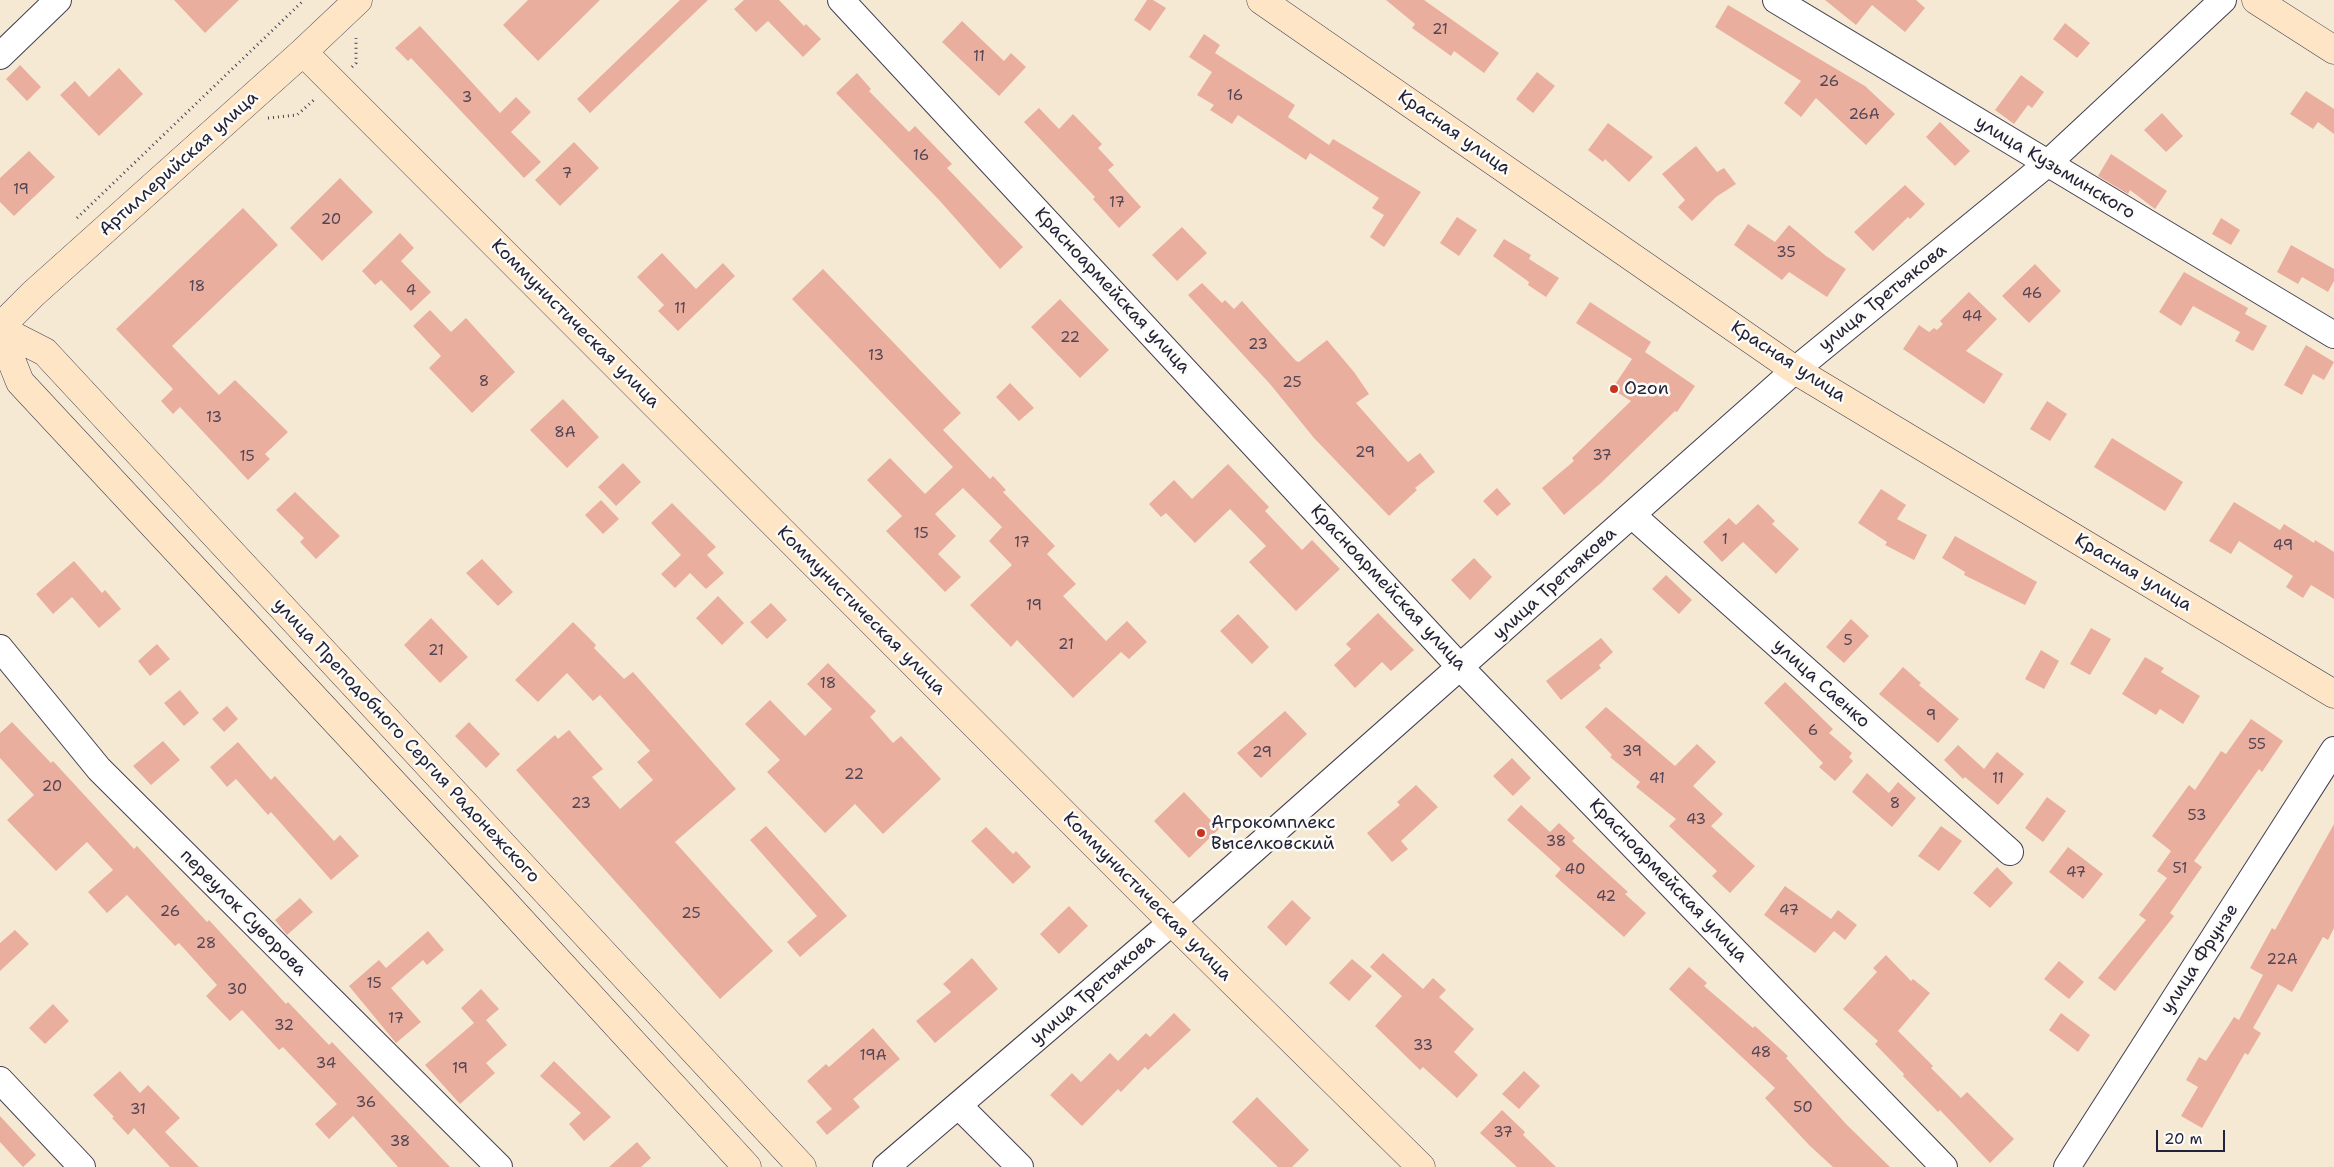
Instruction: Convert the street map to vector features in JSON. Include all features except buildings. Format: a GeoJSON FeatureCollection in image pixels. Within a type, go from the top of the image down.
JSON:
{"type":"FeatureCollection","features":[{"type":"Feature","properties":{"kind":"street"},"geometry":{"type":"LineString","coordinates":[[0,56],[58,0]]}},
{"type":"Feature","properties":{"kind":"street","name":"Артиллерийская улица"},"geometry":{"type":"LineString","coordinates":[[0,329],[33,294],[303,52],[358,0]]}},
{"type":"Feature","properties":{"kind":"street","name":"Красноармейская улица"},"geometry":{"type":"LineString","coordinates":[[841,0],[1461,667],[1944,1167]]}},
{"type":"Feature","properties":{"kind":"street","name":"Красная улица"},"geometry":{"type":"LineString","coordinates":[[1261,0],[1795,370],[2334,694]]}},
{"type":"Feature","properties":{"kind":"street","name":"улица Кузьминского"},"geometry":{"type":"LineString","coordinates":[[1776,0],[2334,335]]}},
{"type":"Feature","properties":{"kind":"street","name":"улица Третьякова"},"geometry":{"type":"LineString","coordinates":[[886,1167],[1172,922],[1795,370],[2047,164],[2223,0]]}},
{"type":"Feature","properties":{"kind":"street"},"geometry":{"type":"LineString","coordinates":[[2256,0],[2334,50]]}},
{"type":"Feature","properties":{"kind":"street","name":"Коммунистическая улица"},"geometry":{"type":"LineString","coordinates":[[303,52],[1172,922],[1421,1167]]}},
{"type":"Feature","properties":{"kind":"street"},"geometry":{"type":"LineString","coordinates":[[0,329],[20,382],[747,1167]]}},
{"type":"Feature","properties":{"kind":"street","name":"улица Преподобного Сергия Радонежского"},"geometry":{"type":"LineString","coordinates":[[0,329],[45,352],[802,1167]]}},
{"type":"Feature","properties":{"kind":"street","name":"улица Саенко"},"geometry":{"type":"LineString","coordinates":[[1632,515],[2010,852]]}},
{"type":"Feature","properties":{"kind":"street","name":"переулок Суворова"},"geometry":{"type":"LineString","coordinates":[[0,648],[99,769],[499,1167]]}},
{"type":"Feature","properties":{"kind":"street","name":"улица Фрунзе"},"geometry":{"type":"LineString","coordinates":[[2067,1167],[2334,750]]}},
{"type":"Feature","properties":{"kind":"street"},"geometry":{"type":"LineString","coordinates":[[0,1080],[82,1167]]}},
{"type":"Feature","properties":{"kind":"street"},"geometry":{"type":"LineString","coordinates":[[959,1106],[1020,1167]]}},
{"type":"Feature","properties":{"kind":"place","name":"Ozon"},"geometry":{"type":"Point","coordinates":[1614,389]}},
{"type":"Feature","properties":{"kind":"place","name":"Агрокомплекс Выселковский"},"geometry":{"type":"Point","coordinates":[1201,833]}}]}
